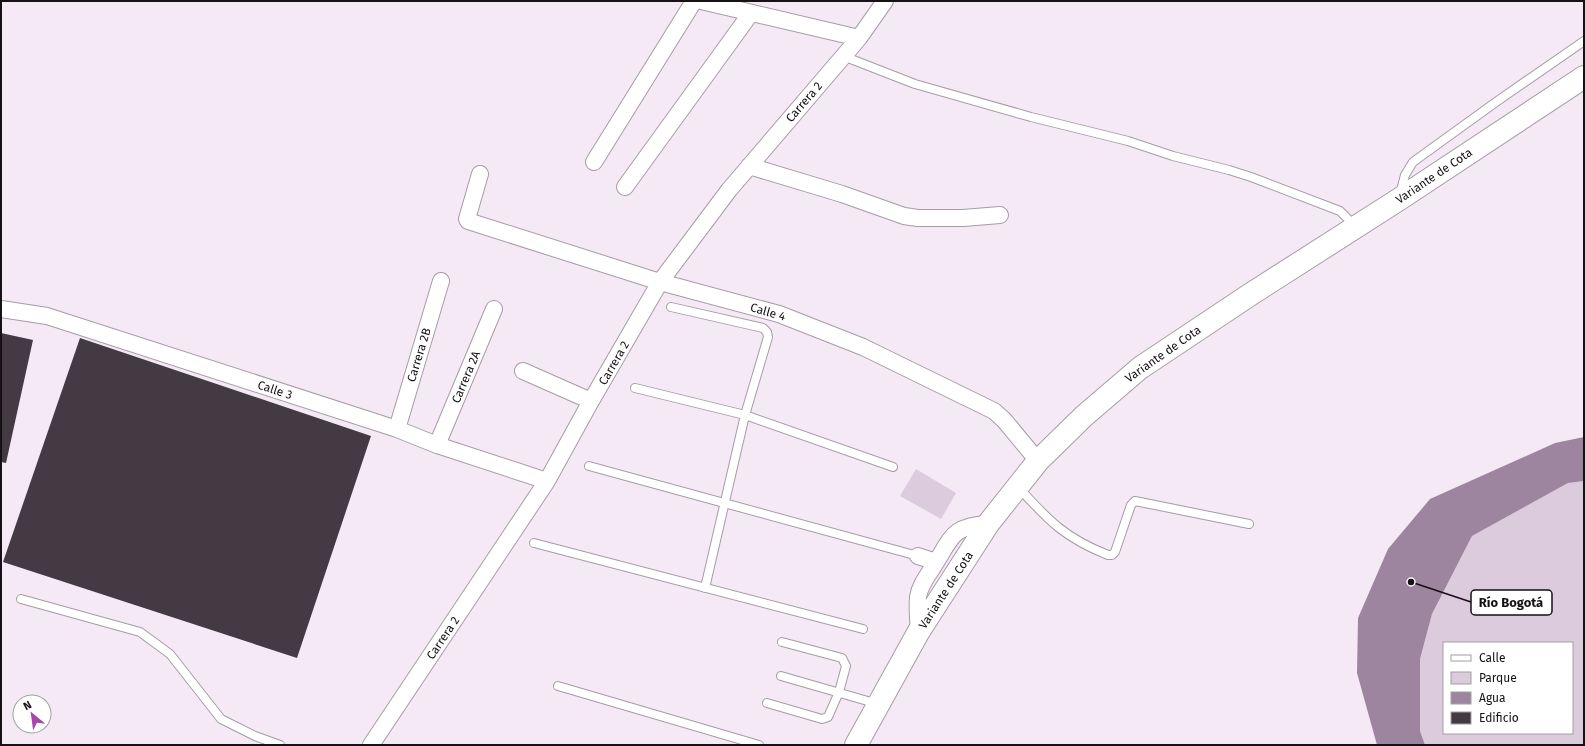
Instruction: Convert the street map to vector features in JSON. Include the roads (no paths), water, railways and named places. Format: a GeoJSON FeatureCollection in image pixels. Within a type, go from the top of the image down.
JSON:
{"type":"FeatureCollection","features":[{"type":"Feature","properties":{"kind":"main road","name":"Variante de Cota"},"geometry":{"type":"LineString","coordinates":[[856,745],[919,631],[988,524],[1038,461],[1084,416],[1140,368],[1398,200],[1584,76]]}},
{"type":"Feature","properties":{"kind":"street"},"geometry":{"type":"LineString","coordinates":[[594,162],[694,1]]}},
{"type":"Feature","properties":{"kind":"street"},"geometry":{"type":"LineString","coordinates":[[701,1],[859,38]]}},
{"type":"Feature","properties":{"kind":"street","name":"Carrera 2"},"geometry":{"type":"LineString","coordinates":[[371,745],[547,481],[591,401],[660,282],[749,166],[859,38],[885,1]]}},
{"type":"Feature","properties":{"kind":"street"},"geometry":{"type":"LineString","coordinates":[[625,187],[751,12]]}},
{"type":"Feature","properties":{"kind":"street"},"geometry":{"type":"LineString","coordinates":[[749,166],[842,194],[904,216],[918,218],[963,218],[1000,214]]}},
{"type":"Feature","properties":{"kind":"street","name":"Calle 4"},"geometry":{"type":"LineString","coordinates":[[480,174],[467,219],[468,221],[660,282],[779,314],[863,347],[994,411],[1004,420],[1038,461]]}},
{"type":"Feature","properties":{"kind":"street","name":"Carrera 2B"},"geometry":{"type":"LineString","coordinates":[[397,429],[441,281]]}},
{"type":"Feature","properties":{"kind":"street","name":"Carrera 2A"},"geometry":{"type":"LineString","coordinates":[[437,445],[494,309]]}},
{"type":"Feature","properties":{"kind":"street","name":"Calle 3"},"geometry":{"type":"LineString","coordinates":[[1,310],[47,316],[397,429],[437,445],[547,481]]}},
{"type":"Feature","properties":{"kind":"street"},"geometry":{"type":"LineString","coordinates":[[524,371],[591,401]]}},
{"type":"Feature","properties":{"kind":"street"},"geometry":{"type":"LineString","coordinates":[[919,631],[918,595],[923,582],[947,542],[970,525],[988,524]]}},
{"type":"Feature","properties":{"kind":"street"},"geometry":{"type":"LineString","coordinates":[[918,556],[936,562]]}},
{"type":"Feature","properties":{"kind":"lane"},"geometry":{"type":"LineString","coordinates":[[1398,200],[1405,175],[1413,162],[1584,41]]}},
{"type":"Feature","properties":{"kind":"lane"},"geometry":{"type":"LineString","coordinates":[[844,56],[915,84],[1031,117],[1128,141],[1173,156],[1251,177],[1340,211],[1356,227]]}},
{"type":"Feature","properties":{"kind":"lane"},"geometry":{"type":"LineString","coordinates":[[671,307],[763,328],[767,332],[768,337],[744,415],[705,588]]}},
{"type":"Feature","properties":{"kind":"lane"},"geometry":{"type":"LineString","coordinates":[[635,388],[744,415],[893,467]]}},
{"type":"Feature","properties":{"kind":"lane"},"geometry":{"type":"LineString","coordinates":[[589,466],[918,556]]}},
{"type":"Feature","properties":{"kind":"lane"},"geometry":{"type":"LineString","coordinates":[[1018,486],[1060,530],[1083,545],[1108,555],[1112,555],[1115,552],[1131,505],[1135,501],[1249,524]]}},
{"type":"Feature","properties":{"kind":"lane"},"geometry":{"type":"LineString","coordinates":[[534,544],[863,629]]}},
{"type":"Feature","properties":{"kind":"lane"},"geometry":{"type":"LineString","coordinates":[[21,599],[140,632],[170,654],[221,719],[255,736],[280,745]]}},
{"type":"Feature","properties":{"kind":"lane"},"geometry":{"type":"LineString","coordinates":[[767,703],[822,718],[828,717],[839,692],[846,666],[842,658],[782,642]]}},
{"type":"Feature","properties":{"kind":"lane"},"geometry":{"type":"LineString","coordinates":[[781,676],[879,705]]}},
{"type":"Feature","properties":{"kind":"lane"},"geometry":{"type":"LineString","coordinates":[[558,686],[759,745]]}},
{"type":"Feature","properties":{"kind":"water"},"geometry":{"type":"Polygon","coordinates":[[[1584,437],[1584,481],[1568,483],[1472,536],[1432,614],[1420,659],[1420,731],[1425,745],[1377,745],[1357,673],[1358,618],[1388,549],[1430,499],[1555,443],[1584,437]]]}},
{"type":"Feature","properties":{"kind":"place","name":"Río Bogotá"},"geometry":{"type":"Point","coordinates":[1411,582]}}]}
